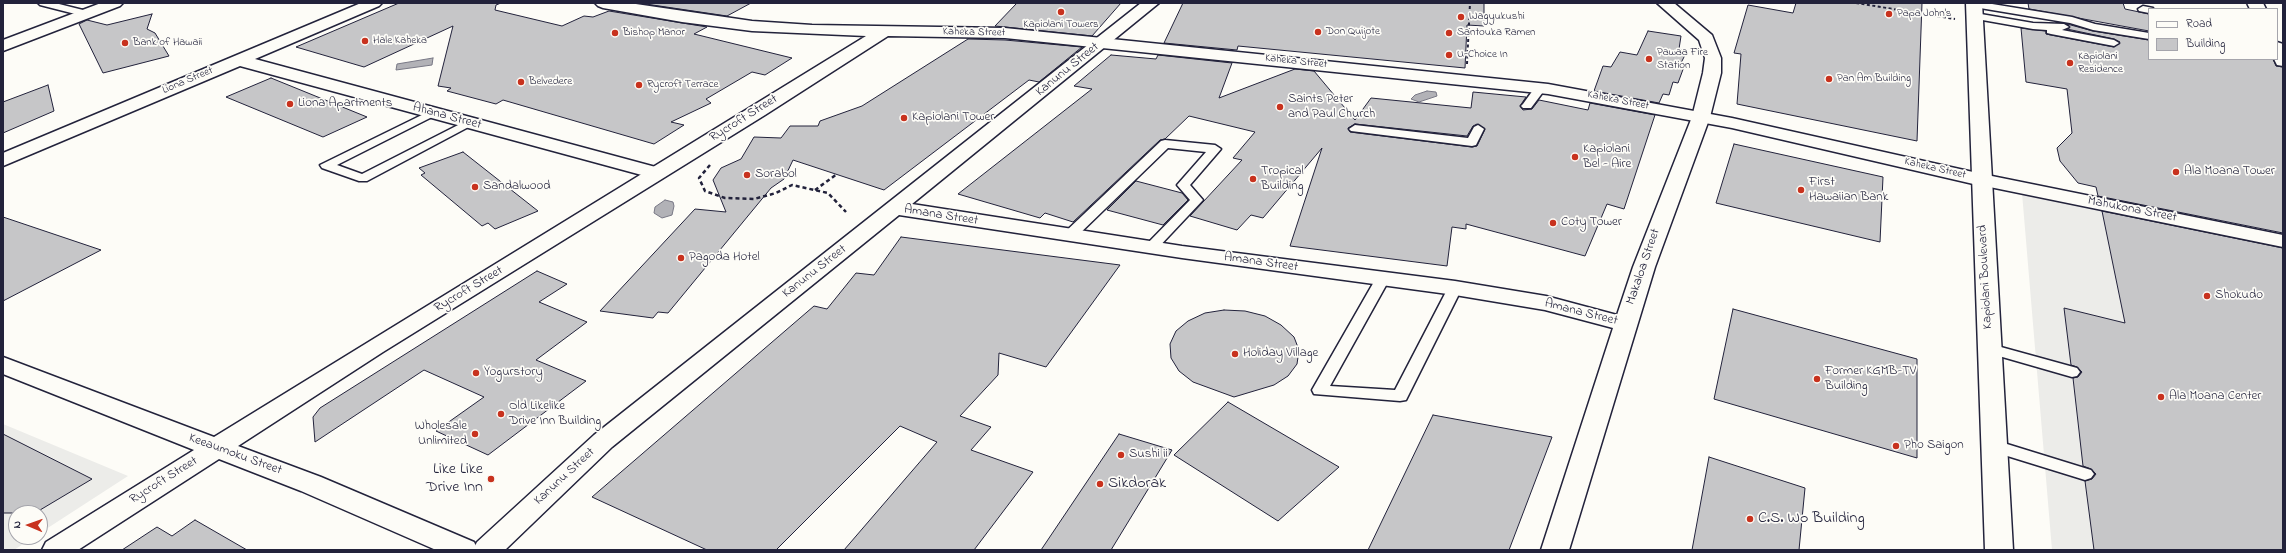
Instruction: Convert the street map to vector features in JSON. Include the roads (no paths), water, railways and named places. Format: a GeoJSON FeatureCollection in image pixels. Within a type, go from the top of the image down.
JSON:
{"type":"FeatureCollection","features":[{"type":"Feature","properties":{"kind":"street"},"geometry":{"type":"LineString","coordinates":[[3,46],[115,3]]}},
{"type":"Feature","properties":{"kind":"street","name":"Liona Street"},"geometry":{"type":"LineString","coordinates":[[3,160],[374,3]]}},
{"type":"Feature","properties":{"kind":"street","name":"Kaheka Street"},"geometry":{"type":"LineString","coordinates":[[603,3],[682,17],[752,26],[883,32],[1005,33],[1540,88],[1603,98],[1701,117],[1982,180]]}},
{"type":"Feature","properties":{"kind":"street","name":"Kanunu Street"},"geometry":{"type":"LineString","coordinates":[[487,550],[603,441],[1151,3]]}},
{"type":"Feature","properties":{"kind":"street","name":"Makaloa Street"},"geometry":{"type":"LineString","coordinates":[[1555,550],[1625,324],[1661,218],[1701,117],[1712,73],[1713,58],[1706,38],[1665,3]]}},
{"type":"Feature","properties":{"kind":"street","name":"Kapiolani Boulevard"},"geometry":{"type":"LineString","coordinates":[[1975,11],[1999,550]]}},
{"type":"Feature","properties":{"kind":"street","name":"Rycroft Street"},"geometry":{"type":"LineString","coordinates":[[56,550],[375,347],[530,254],[656,173],[759,111],[883,32]]}},
{"type":"Feature","properties":{"kind":"street","name":"Ahana Street"},"geometry":{"type":"LineString","coordinates":[[239,60],[656,173]]}},
{"type":"Feature","properties":{"kind":"street","name":"Mahukona Street"},"geometry":{"type":"LineString","coordinates":[[1982,180],[2283,241]]}},
{"type":"Feature","properties":{"kind":"street","name":"Amana Street"},"geometry":{"type":"LineString","coordinates":[[896,208],[1150,248],[1382,280],[1455,288],[1546,303],[1625,324]]}},
{"type":"Feature","properties":{"kind":"street","name":"Keeaumoku Street"},"geometry":{"type":"LineString","coordinates":[[3,365],[34,379],[312,484],[464,550]]}},
{"type":"Feature","properties":{"kind":"lane"},"geometry":{"type":"LineString","coordinates":[[43,3],[87,14]]}},
{"type":"Feature","properties":{"kind":"lane"},"geometry":{"type":"LineString","coordinates":[[1975,11],[2055,33],[2114,39]]}},
{"type":"Feature","properties":{"kind":"lane"},"geometry":{"type":"LineString","coordinates":[[1975,11],[2072,20],[2093,27],[2148,36]]}},
{"type":"Feature","properties":{"kind":"lane"},"geometry":{"type":"LineString","coordinates":[[1527,106],[1540,88]]}},
{"type":"Feature","properties":{"kind":"lane"},"geometry":{"type":"LineString","coordinates":[[432,113],[326,165],[363,178],[470,123]]}},
{"type":"Feature","properties":{"kind":"lane"},"geometry":{"type":"LineString","coordinates":[[1355,129],[1472,142],[1478,129]]}},
{"type":"Feature","properties":{"kind":"lane"},"geometry":{"type":"LineString","coordinates":[[1069,236],[1165,144],[1215,149],[1184,185],[1197,200],[1150,248]]}},
{"type":"Feature","properties":{"kind":"lane"},"geometry":{"type":"LineString","coordinates":[[1382,280],[1320,390],[1400,396],[1455,288]]}},
{"type":"Feature","properties":{"kind":"lane"},"geometry":{"type":"LineString","coordinates":[[1990,350],[2072,372]]}},
{"type":"Feature","properties":{"kind":"lane"},"geometry":{"type":"LineString","coordinates":[[1994,446],[2085,474]]}},
{"type":"Feature","properties":{"kind":"place","name":"Kapiolani Towers"},"geometry":{"type":"Point","coordinates":[1061,12]}},
{"type":"Feature","properties":{"kind":"place","name":"Papa John's"},"geometry":{"type":"Point","coordinates":[1889,14]}},
{"type":"Feature","properties":{"kind":"place","name":"Wagyukushi"},"geometry":{"type":"Point","coordinates":[1461,17]}},
{"type":"Feature","properties":{"kind":"place","name":"Don Quijote"},"geometry":{"type":"Point","coordinates":[1318,32]}},
{"type":"Feature","properties":{"kind":"place","name":"Bishop Manor"},"geometry":{"type":"Point","coordinates":[615,33]}},
{"type":"Feature","properties":{"kind":"place","name":"Santouka Ramen"},"geometry":{"type":"Point","coordinates":[1449,33]}},
{"type":"Feature","properties":{"kind":"place","name":"Hale Kaheka"},"geometry":{"type":"Point","coordinates":[365,41]}},
{"type":"Feature","properties":{"kind":"place","name":"Bank of Hawaii"},"geometry":{"type":"Point","coordinates":[125,43]}},
{"type":"Feature","properties":{"kind":"place","name":"U-Choice In"},"geometry":{"type":"Point","coordinates":[1449,55]}},
{"type":"Feature","properties":{"kind":"place","name":"Pawaa Fire Station"},"geometry":{"type":"Point","coordinates":[1649,59]}},
{"type":"Feature","properties":{"kind":"place","name":"Kapiolani Residence"},"geometry":{"type":"Point","coordinates":[2070,63]}},
{"type":"Feature","properties":{"kind":"place","name":"Pan Am Building"},"geometry":{"type":"Point","coordinates":[1829,79]}},
{"type":"Feature","properties":{"kind":"place","name":"Belvedere"},"geometry":{"type":"Point","coordinates":[521,82]}},
{"type":"Feature","properties":{"kind":"place","name":"Rycroft Terrace"},"geometry":{"type":"Point","coordinates":[639,85]}},
{"type":"Feature","properties":{"kind":"place","name":"Liona Apartments"},"geometry":{"type":"Point","coordinates":[290,104]}},
{"type":"Feature","properties":{"kind":"place","name":"Saints Peter and Paul Church"},"geometry":{"type":"Point","coordinates":[1280,107]}},
{"type":"Feature","properties":{"kind":"place","name":"Kapiolani Tower"},"geometry":{"type":"Point","coordinates":[904,118]}},
{"type":"Feature","properties":{"kind":"place","name":"Kapiolani Bel - Aire"},"geometry":{"type":"Point","coordinates":[1575,157]}},
{"type":"Feature","properties":{"kind":"place","name":"Ala Moana Tower"},"geometry":{"type":"Point","coordinates":[2176,172]}},
{"type":"Feature","properties":{"kind":"place","name":"Sorabol"},"geometry":{"type":"Point","coordinates":[747,175]}},
{"type":"Feature","properties":{"kind":"place","name":"Tropical Building"},"geometry":{"type":"Point","coordinates":[1253,179]}},
{"type":"Feature","properties":{"kind":"place","name":"Sandalwood"},"geometry":{"type":"Point","coordinates":[475,187]}},
{"type":"Feature","properties":{"kind":"place","name":"First Hawaiian Bank"},"geometry":{"type":"Point","coordinates":[1801,190]}},
{"type":"Feature","properties":{"kind":"place","name":"Coty Tower"},"geometry":{"type":"Point","coordinates":[1553,223]}},
{"type":"Feature","properties":{"kind":"place","name":"Pagoda Hotel"},"geometry":{"type":"Point","coordinates":[681,258]}},
{"type":"Feature","properties":{"kind":"place","name":"Shokudo"},"geometry":{"type":"Point","coordinates":[2207,296]}},
{"type":"Feature","properties":{"kind":"place","name":"Holiday Village"},"geometry":{"type":"Point","coordinates":[1235,354]}},
{"type":"Feature","properties":{"kind":"place","name":"Yogurstory"},"geometry":{"type":"Point","coordinates":[476,373]}},
{"type":"Feature","properties":{"kind":"place","name":"Former KGMB-TV Building"},"geometry":{"type":"Point","coordinates":[1817,379]}},
{"type":"Feature","properties":{"kind":"place","name":"Ala Moana Center"},"geometry":{"type":"Point","coordinates":[2161,397]}},
{"type":"Feature","properties":{"kind":"place","name":"Old Likelike Drive Inn Building"},"geometry":{"type":"Point","coordinates":[501,414]}},
{"type":"Feature","properties":{"kind":"place","name":"Wholesale Unlimited"},"geometry":{"type":"Point","coordinates":[475,434]}},
{"type":"Feature","properties":{"kind":"place","name":"Pho Saigon"},"geometry":{"type":"Point","coordinates":[1896,446]}},
{"type":"Feature","properties":{"kind":"place","name":"Sushi ii"},"geometry":{"type":"Point","coordinates":[1121,455]}},
{"type":"Feature","properties":{"kind":"place","name":"Like Like Drive Inn"},"geometry":{"type":"Point","coordinates":[491,479]}},
{"type":"Feature","properties":{"kind":"place","name":"Sikdorak"},"geometry":{"type":"Point","coordinates":[1100,484]}},
{"type":"Feature","properties":{"kind":"place","name":"C.S. Wo Building"},"geometry":{"type":"Point","coordinates":[1750,519]}}]}
